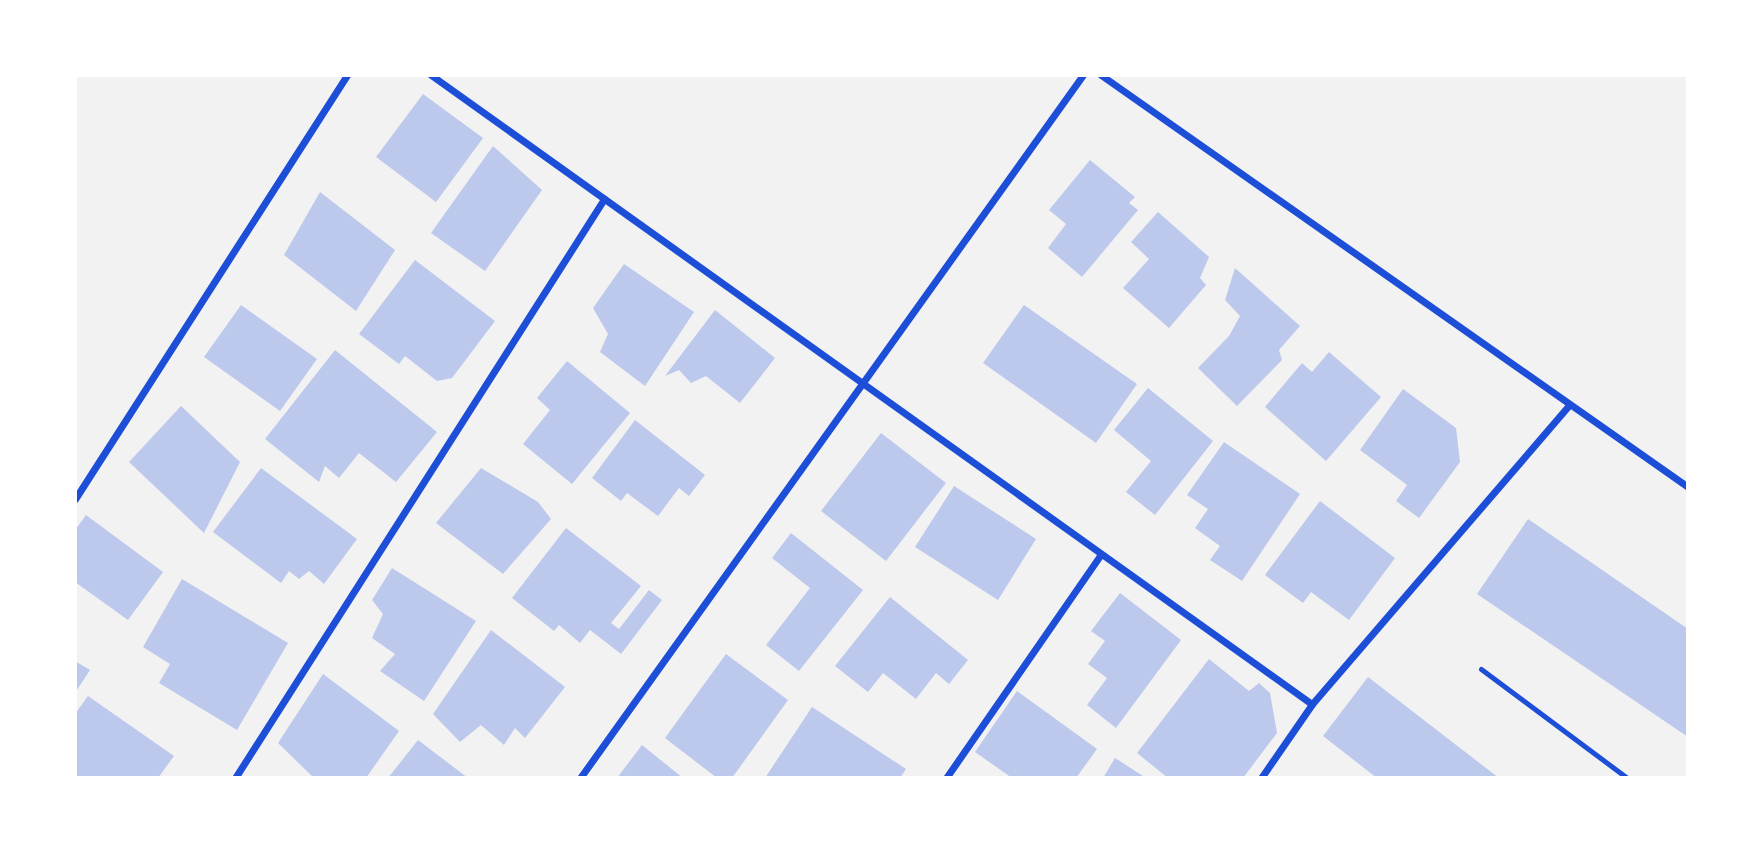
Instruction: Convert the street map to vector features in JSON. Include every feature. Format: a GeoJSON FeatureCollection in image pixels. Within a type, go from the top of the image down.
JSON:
{"type":"FeatureCollection","features":[{"type":"Feature","properties":{"kind":"street"},"geometry":{"type":"LineString","coordinates":[[75,499],[347,75]]}},
{"type":"Feature","properties":{"kind":"street"},"geometry":{"type":"LineString","coordinates":[[431,75],[1312,704]]}},
{"type":"Feature","properties":{"kind":"street"},"geometry":{"type":"LineString","coordinates":[[580,778],[1083,75]]}},
{"type":"Feature","properties":{"kind":"street"},"geometry":{"type":"LineString","coordinates":[[1101,75],[1688,487]]}},
{"type":"Feature","properties":{"kind":"street"},"geometry":{"type":"LineString","coordinates":[[235,778],[604,199]]}},
{"type":"Feature","properties":{"kind":"street"},"geometry":{"type":"LineString","coordinates":[[1261,778],[1312,704],[1526,459],[1568,405]]}},
{"type":"Feature","properties":{"kind":"street"},"geometry":{"type":"LineString","coordinates":[[946,778],[1101,554]]}},
{"type":"Feature","properties":{"kind":"lane"},"geometry":{"type":"LineString","coordinates":[[1481,669],[1627,778]]}},
{"type":"Feature","properties":{"kind":"building"},"geometry":{"type":"Polygon","coordinates":[[[423,94],[483,138],[436,202],[376,157],[423,94]]]}},
{"type":"Feature","properties":{"kind":"building"},"geometry":{"type":"Polygon","coordinates":[[[493,146],[542,190],[485,271],[431,233],[493,146]]]}},
{"type":"Feature","properties":{"kind":"building"},"geometry":{"type":"Polygon","coordinates":[[[1090,160],[1135,197],[1129,203],[1138,210],[1082,277],[1048,248],[1066,224],[1049,210],[1090,160]]]}},
{"type":"Feature","properties":{"kind":"building"},"geometry":{"type":"Polygon","coordinates":[[[320,192],[395,250],[356,311],[284,255],[320,192]]]}},
{"type":"Feature","properties":{"kind":"building"},"geometry":{"type":"Polygon","coordinates":[[[1158,212],[1209,257],[1200,278],[1206,285],[1169,328],[1123,288],[1149,259],[1131,242],[1158,212]]]}},
{"type":"Feature","properties":{"kind":"building"},"geometry":{"type":"Polygon","coordinates":[[[415,260],[495,321],[452,378],[437,381],[405,356],[399,364],[359,334],[415,260]]]}},
{"type":"Feature","properties":{"kind":"building"},"geometry":{"type":"Polygon","coordinates":[[[624,264],[694,312],[645,386],[600,352],[608,334],[593,308],[624,264]]]}},
{"type":"Feature","properties":{"kind":"building"},"geometry":{"type":"Polygon","coordinates":[[[1235,268],[1300,326],[1279,350],[1282,360],[1237,406],[1198,368],[1229,336],[1240,316],[1225,300],[1235,268]]]}},
{"type":"Feature","properties":{"kind":"building"},"geometry":{"type":"Polygon","coordinates":[[[241,305],[317,359],[280,411],[204,357],[241,305]]]}},
{"type":"Feature","properties":{"kind":"building"},"geometry":{"type":"Polygon","coordinates":[[[1024,305],[1137,384],[1096,443],[983,363],[1024,305]]]}},
{"type":"Feature","properties":{"kind":"building"},"geometry":{"type":"Polygon","coordinates":[[[715,310],[775,358],[740,403],[706,376],[691,383],[679,370],[665,376],[715,310]]]}},
{"type":"Feature","properties":{"kind":"building"},"geometry":{"type":"Polygon","coordinates":[[[335,350],[437,432],[396,482],[359,453],[339,478],[325,466],[319,482],[265,439],[335,350]]]}},
{"type":"Feature","properties":{"kind":"building"},"geometry":{"type":"Polygon","coordinates":[[[1329,352],[1381,397],[1326,461],[1265,407],[1302,363],[1312,372],[1329,352]]]}},
{"type":"Feature","properties":{"kind":"building"},"geometry":{"type":"Polygon","coordinates":[[[567,361],[630,413],[572,484],[523,444],[550,410],[537,398],[567,361]]]}},
{"type":"Feature","properties":{"kind":"building"},"geometry":{"type":"Polygon","coordinates":[[[1148,388],[1213,441],[1155,515],[1126,492],[1151,461],[1114,430],[1148,388]]]}},
{"type":"Feature","properties":{"kind":"building"},"geometry":{"type":"Polygon","coordinates":[[[1403,389],[1456,428],[1460,462],[1419,518],[1396,501],[1407,485],[1360,450],[1403,389]]]}},
{"type":"Feature","properties":{"kind":"building"},"geometry":{"type":"Polygon","coordinates":[[[181,406],[240,462],[204,533],[129,462],[181,406]]]}},
{"type":"Feature","properties":{"kind":"building"},"geometry":{"type":"Polygon","coordinates":[[[635,420],[705,475],[689,496],[679,488],[658,516],[627,493],[621,501],[592,478],[635,420]]]}},
{"type":"Feature","properties":{"kind":"building"},"geometry":{"type":"Polygon","coordinates":[[[881,433],[946,483],[886,561],[821,511],[881,433]]]}},
{"type":"Feature","properties":{"kind":"building"},"geometry":{"type":"Polygon","coordinates":[[[1224,442],[1300,494],[1242,581],[1210,560],[1220,546],[1195,528],[1208,509],[1187,495],[1224,442]]]}},
{"type":"Feature","properties":{"kind":"building"},"geometry":{"type":"Polygon","coordinates":[[[261,468],[357,539],[324,584],[309,571],[299,579],[289,571],[281,583],[213,532],[261,468]]]}},
{"type":"Feature","properties":{"kind":"building"},"geometry":{"type":"Polygon","coordinates":[[[481,468],[538,502],[551,519],[503,574],[436,523],[481,468]]]}},
{"type":"Feature","properties":{"kind":"building"},"geometry":{"type":"Polygon","coordinates":[[[954,486],[1036,539],[998,600],[915,547],[954,486]]]}},
{"type":"Feature","properties":{"kind":"building"},"geometry":{"type":"Polygon","coordinates":[[[1320,501],[1395,558],[1349,620],[1311,592],[1303,603],[1265,575],[1320,501]]]}},
{"type":"Feature","properties":{"kind":"building"},"geometry":{"type":"Polygon","coordinates":[[[86,515],[163,572],[128,620],[75,582],[75,530],[86,515]]]}},
{"type":"Feature","properties":{"kind":"building"},"geometry":{"type":"Polygon","coordinates":[[[1528,519],[1688,629],[1688,737],[1477,594],[1528,519]]]}},
{"type":"Feature","properties":{"kind":"building"},"geometry":{"type":"Polygon","coordinates":[[[566,528],[641,586],[611,623],[619,629],[649,590],[662,600],[621,654],[590,630],[580,643],[559,625],[554,631],[512,598],[566,528]]]}},
{"type":"Feature","properties":{"kind":"building"},"geometry":{"type":"Polygon","coordinates":[[[791,533],[863,590],[799,671],[766,645],[810,588],[772,558],[791,533]]]}},
{"type":"Feature","properties":{"kind":"building"},"geometry":{"type":"Polygon","coordinates":[[[392,568],[476,621],[424,701],[380,671],[395,654],[372,638],[383,614],[372,600],[392,568]]]}},
{"type":"Feature","properties":{"kind":"building"},"geometry":{"type":"Polygon","coordinates":[[[182,579],[288,643],[237,730],[159,683],[170,664],[143,647],[182,579]]]}},
{"type":"Feature","properties":{"kind":"building"},"geometry":{"type":"Polygon","coordinates":[[[1120,593],[1181,640],[1116,728],[1087,705],[1107,678],[1088,664],[1105,641],[1091,631],[1120,593]]]}},
{"type":"Feature","properties":{"kind":"building"},"geometry":{"type":"Polygon","coordinates":[[[890,597],[968,660],[949,684],[936,673],[916,699],[883,673],[868,692],[835,666],[890,597]]]}},
{"type":"Feature","properties":{"kind":"building"},"geometry":{"type":"Polygon","coordinates":[[[491,630],[565,687],[525,738],[515,728],[504,745],[481,725],[460,742],[433,714],[491,630]]]}},
{"type":"Feature","properties":{"kind":"building"},"geometry":{"type":"Polygon","coordinates":[[[726,654],[788,700],[732,778],[717,778],[665,738],[726,654]]]}},
{"type":"Feature","properties":{"kind":"building"},"geometry":{"type":"Polygon","coordinates":[[[1209,659],[1249,691],[1259,683],[1270,693],[1277,733],[1243,778],[1168,778],[1137,753],[1209,659]]]}},
{"type":"Feature","properties":{"kind":"building"},"geometry":{"type":"Polygon","coordinates":[[[75,661],[90,670],[75,693],[75,661]]]}},
{"type":"Feature","properties":{"kind":"building"},"geometry":{"type":"Polygon","coordinates":[[[323,674],[399,731],[366,778],[314,778],[278,743],[323,674]]]}},
{"type":"Feature","properties":{"kind":"building"},"geometry":{"type":"Polygon","coordinates":[[[1368,677],[1499,778],[1377,778],[1323,736],[1368,677]]]}},
{"type":"Feature","properties":{"kind":"building"},"geometry":{"type":"Polygon","coordinates":[[[1017,691],[1097,749],[1076,778],[1012,778],[975,752],[1017,691]]]}},
{"type":"Feature","properties":{"kind":"building"},"geometry":{"type":"Polygon","coordinates":[[[88,696],[174,756],[158,778],[75,778],[75,714],[88,696]]]}},
{"type":"Feature","properties":{"kind":"building"},"geometry":{"type":"Polygon","coordinates":[[[812,707],[906,769],[900,778],[765,778],[812,707]]]}},
{"type":"Feature","properties":{"kind":"building"},"geometry":{"type":"Polygon","coordinates":[[[418,740],[468,778],[388,778],[418,740]]]}},
{"type":"Feature","properties":{"kind":"building"},"geometry":{"type":"Polygon","coordinates":[[[642,745],[683,778],[617,778],[642,745]]]}},
{"type":"Feature","properties":{"kind":"building"},"geometry":{"type":"Polygon","coordinates":[[[1115,758],[1146,778],[1103,778],[1115,758]]]}}]}
